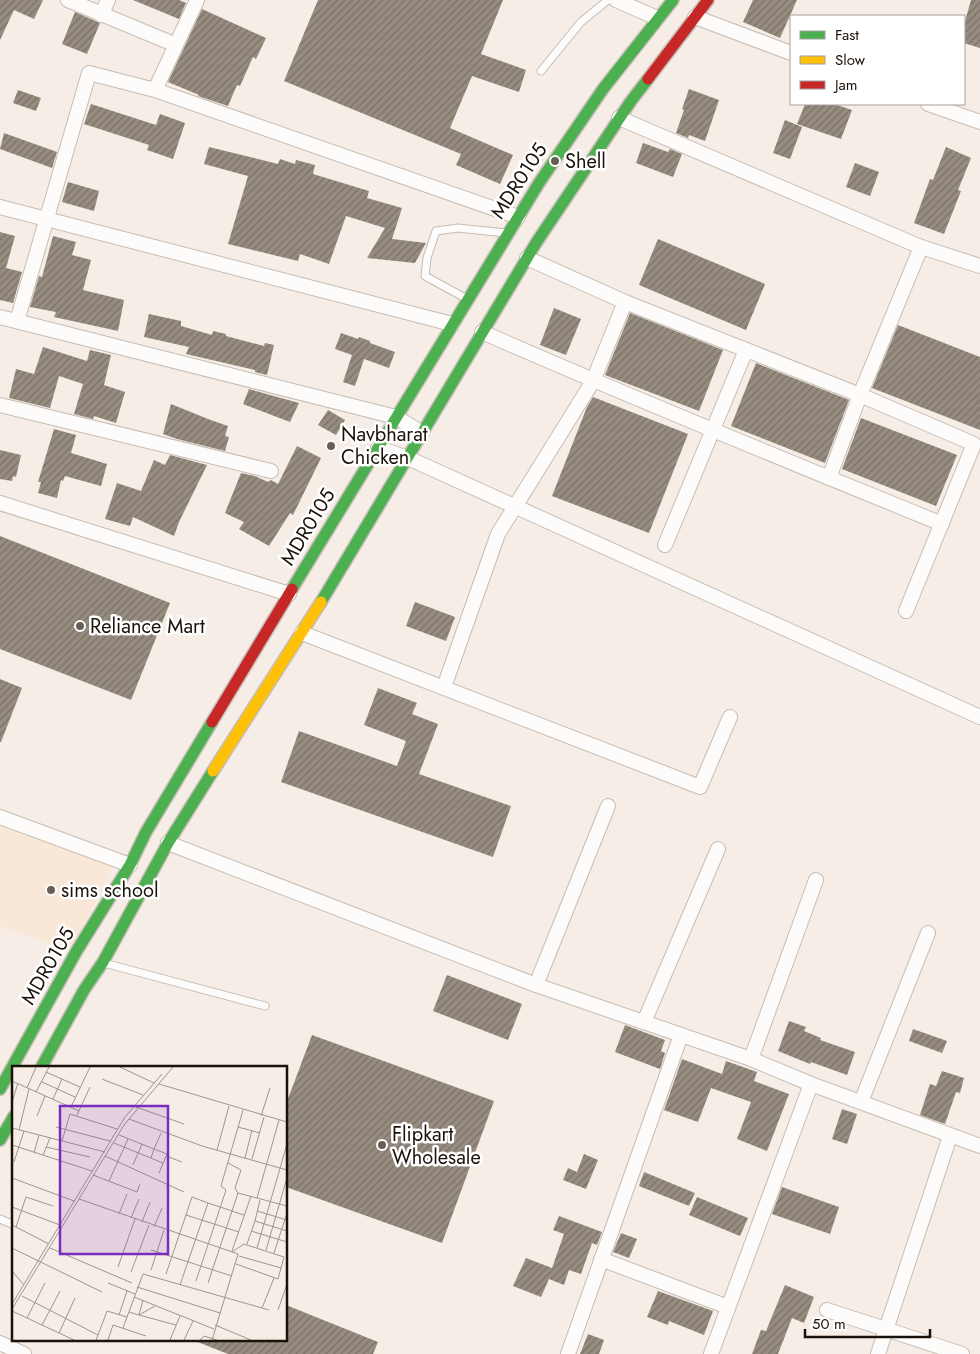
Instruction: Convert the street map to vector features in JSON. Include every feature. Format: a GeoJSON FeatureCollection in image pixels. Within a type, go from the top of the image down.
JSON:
{"type":"FeatureCollection","features":[{"type":"Feature","properties":{"kind":"main road","name":"MDR0105"},"geometry":{"type":"LineString","coordinates":[[1,1085],[76,952],[130,865],[151,823],[508,233],[591,105],[657,18],[673,0]]}},
{"type":"Feature","properties":{"kind":"main road"},"geometry":{"type":"LineString","coordinates":[[42,1066],[84,990],[103,962],[168,843],[369,524],[527,258],[619,118],[708,0]]}},
{"type":"Feature","properties":{"kind":"main road"},"geometry":{"type":"LineString","coordinates":[[0,1140],[12,1119]]}},
{"type":"Feature","properties":{"kind":"street"},"geometry":{"type":"LineString","coordinates":[[68,0],[176,45]]}},
{"type":"Feature","properties":{"kind":"street"},"geometry":{"type":"LineString","coordinates":[[101,14],[108,0]]}},
{"type":"Feature","properties":{"kind":"street"},"geometry":{"type":"LineString","coordinates":[[154,90],[197,0]]}},
{"type":"Feature","properties":{"kind":"street"},"geometry":{"type":"LineString","coordinates":[[616,0],[657,18]]}},
{"type":"Feature","properties":{"kind":"street"},"geometry":{"type":"LineString","coordinates":[[695,17],[790,53]]}},
{"type":"Feature","properties":{"kind":"street"},"geometry":{"type":"LineString","coordinates":[[17,321],[89,73],[154,90],[518,217]]}},
{"type":"Feature","properties":{"kind":"street"},"geometry":{"type":"LineString","coordinates":[[931,105],[980,122]]}},
{"type":"Feature","properties":{"kind":"street"},"geometry":{"type":"LineString","coordinates":[[619,118],[921,247],[980,266]]}},
{"type":"Feature","properties":{"kind":"street"},"geometry":{"type":"LineString","coordinates":[[0,207],[452,324]]}},
{"type":"Feature","properties":{"kind":"street"},"geometry":{"type":"LineString","coordinates":[[829,478],[860,395],[921,247]]}},
{"type":"Feature","properties":{"kind":"street"},"geometry":{"type":"LineString","coordinates":[[527,258],[625,302],[860,395],[974,444],[975,457],[942,524],[906,611]]}},
{"type":"Feature","properties":{"kind":"street"},"geometry":{"type":"LineString","coordinates":[[444,688],[498,534],[593,381],[625,302]]}},
{"type":"Feature","properties":{"kind":"street"},"geometry":{"type":"LineString","coordinates":[[0,316],[396,418],[422,433]]}},
{"type":"Feature","properties":{"kind":"street"},"geometry":{"type":"LineString","coordinates":[[482,332],[712,431],[942,524]]}},
{"type":"Feature","properties":{"kind":"street"},"geometry":{"type":"LineString","coordinates":[[665,545],[746,350]]}},
{"type":"Feature","properties":{"kind":"street"},"geometry":{"type":"LineString","coordinates":[[0,405],[271,471]]}},
{"type":"Feature","properties":{"kind":"street"},"geometry":{"type":"LineString","coordinates":[[378,448],[408,458],[980,717]]}},
{"type":"Feature","properties":{"kind":"street"},"geometry":{"type":"LineString","coordinates":[[0,503],[288,594]]}},
{"type":"Feature","properties":{"kind":"street"},"geometry":{"type":"LineString","coordinates":[[302,633],[700,787],[730,717]]}},
{"type":"Feature","properties":{"kind":"street"},"geometry":{"type":"LineString","coordinates":[[536,985],[608,806]]}},
{"type":"Feature","properties":{"kind":"street"},"geometry":{"type":"LineString","coordinates":[[0,817],[130,865]]}},
{"type":"Feature","properties":{"kind":"street"},"geometry":{"type":"LineString","coordinates":[[168,843],[536,985],[751,1059],[811,1084],[980,1146]]}},
{"type":"Feature","properties":{"kind":"street"},"geometry":{"type":"LineString","coordinates":[[644,1022],[718,849]]}},
{"type":"Feature","properties":{"kind":"street"},"geometry":{"type":"LineString","coordinates":[[751,1059],[816,880]]}},
{"type":"Feature","properties":{"kind":"street"},"geometry":{"type":"LineString","coordinates":[[861,1102],[928,933]]}},
{"type":"Feature","properties":{"kind":"street"},"geometry":{"type":"LineString","coordinates":[[568,1354],[681,1035]]}},
{"type":"Feature","properties":{"kind":"street"},"geometry":{"type":"LineString","coordinates":[[711,1354],[811,1084]]}},
{"type":"Feature","properties":{"kind":"street"},"geometry":{"type":"LineString","coordinates":[[878,1354],[950,1136]]}},
{"type":"Feature","properties":{"kind":"street"},"geometry":{"type":"LineString","coordinates":[[601,1259],[728,1307]]}},
{"type":"Feature","properties":{"kind":"street"},"geometry":{"type":"LineString","coordinates":[[827,1310],[962,1354]]}},
{"type":"Feature","properties":{"kind":"street"},"geometry":{"type":"LineString","coordinates":[[0,1343],[24,1354]]}},
{"type":"Feature","properties":{"kind":"lane"},"geometry":{"type":"LineString","coordinates":[[541,71],[581,22],[608,0]]}},
{"type":"Feature","properties":{"kind":"lane"},"geometry":{"type":"LineString","coordinates":[[468,299],[425,276],[427,258],[436,231],[458,228],[508,233]]}},
{"type":"Feature","properties":{"kind":"lane"},"geometry":{"type":"LineString","coordinates":[[103,962],[265,1006]]}},
{"type":"Feature","properties":{"kind":"lane"},"geometry":{"type":"LineString","coordinates":[[0,1219],[12,1224]]}},
{"type":"Feature","properties":{"kind":"shaded area","name":"sims school"},"geometry":{"type":"Polygon","coordinates":[[[0,810],[120,854],[70,951],[0,926],[0,810]]]}},
{"type":"Feature","properties":{"kind":"building"},"geometry":{"type":"Polygon","coordinates":[[[0,0],[43,0],[34,19],[14,10],[0,40],[0,0]]]}},
{"type":"Feature","properties":{"kind":"building"},"geometry":{"type":"Polygon","coordinates":[[[133,0],[179,0],[186,3],[179,19],[133,0]]]}},
{"type":"Feature","properties":{"kind":"building"},"geometry":{"type":"Polygon","coordinates":[[[318,0],[503,0],[481,54],[526,70],[519,92],[472,76],[450,128],[513,155],[500,184],[456,165],[461,154],[284,81],[318,0]]]}},
{"type":"Feature","properties":{"kind":"building"},"geometry":{"type":"Polygon","coordinates":[[[753,0],[797,0],[780,38],[743,22],[753,0]]]}},
{"type":"Feature","properties":{"kind":"building"},"geometry":{"type":"Polygon","coordinates":[[[971,0],[980,0],[980,48],[965,43],[965,21],[971,0]]]}},
{"type":"Feature","properties":{"kind":"building"},"geometry":{"type":"Polygon","coordinates":[[[202,9],[266,38],[256,59],[253,57],[240,86],[237,85],[228,106],[198,96],[168,82],[202,9]]]}},
{"type":"Feature","properties":{"kind":"building"},"geometry":{"type":"Polygon","coordinates":[[[75,12],[100,23],[87,54],[62,44],[75,12]]]}},
{"type":"Feature","properties":{"kind":"building"},"geometry":{"type":"Polygon","coordinates":[[[689,89],[719,100],[705,141],[689,135],[688,138],[676,133],[689,89]]]}},
{"type":"Feature","properties":{"kind":"building"},"geometry":{"type":"Polygon","coordinates":[[[18,90],[41,98],[36,111],[13,103],[18,90]]]}},
{"type":"Feature","properties":{"kind":"building"},"geometry":{"type":"Polygon","coordinates":[[[91,104],[156,125],[160,114],[185,123],[173,159],[147,150],[149,145],[84,124],[91,104]]]}},
{"type":"Feature","properties":{"kind":"building"},"geometry":{"type":"Polygon","coordinates":[[[805,105],[837,105],[852,110],[841,139],[797,124],[805,105]]]}},
{"type":"Feature","properties":{"kind":"building"},"geometry":{"type":"Polygon","coordinates":[[[785,120],[802,127],[790,159],[773,153],[785,120]]]}},
{"type":"Feature","properties":{"kind":"building"},"geometry":{"type":"Polygon","coordinates":[[[4,133],[57,152],[52,168],[0,149],[4,133]]]}},
{"type":"Feature","properties":{"kind":"building"},"geometry":{"type":"Polygon","coordinates":[[[643,143],[668,152],[670,149],[682,154],[673,177],[636,163],[643,143]]]}},
{"type":"Feature","properties":{"kind":"building"},"geometry":{"type":"Polygon","coordinates":[[[209,147],[278,164],[280,159],[295,164],[296,160],[315,165],[313,174],[369,191],[367,198],[402,208],[392,239],[426,243],[415,263],[367,258],[385,228],[346,216],[329,264],[300,254],[298,261],[228,244],[248,176],[204,164],[209,147]]]}},
{"type":"Feature","properties":{"kind":"building"},"geometry":{"type":"Polygon","coordinates":[[[946,147],[971,158],[958,190],[961,191],[944,234],[914,223],[930,179],[933,180],[946,147]]]}},
{"type":"Feature","properties":{"kind":"building"},"geometry":{"type":"Polygon","coordinates":[[[855,163],[879,172],[870,196],[846,187],[855,163]]]}},
{"type":"Feature","properties":{"kind":"building"},"geometry":{"type":"Polygon","coordinates":[[[68,182],[99,191],[94,211],[62,202],[68,182]]]}},
{"type":"Feature","properties":{"kind":"building"},"geometry":{"type":"Polygon","coordinates":[[[0,232],[15,236],[6,268],[22,272],[13,303],[0,300],[0,232]]]}},
{"type":"Feature","properties":{"kind":"building"},"geometry":{"type":"Polygon","coordinates":[[[53,236],[76,242],[72,255],[91,260],[83,290],[124,300],[118,331],[54,317],[56,312],[30,307],[39,276],[42,277],[53,236]]]}},
{"type":"Feature","properties":{"kind":"building"},"geometry":{"type":"Polygon","coordinates":[[[658,239],[765,284],[746,330],[639,285],[658,239]]]}},
{"type":"Feature","properties":{"kind":"building"},"geometry":{"type":"Polygon","coordinates":[[[554,308],[581,319],[566,355],[540,345],[554,308]]]}},
{"type":"Feature","properties":{"kind":"building"},"geometry":{"type":"Polygon","coordinates":[[[630,313],[723,350],[699,411],[605,375],[630,313]]]}},
{"type":"Feature","properties":{"kind":"building"},"geometry":{"type":"Polygon","coordinates":[[[149,314],[181,321],[181,326],[212,335],[213,331],[264,346],[265,343],[274,345],[267,375],[255,372],[255,370],[186,354],[189,347],[144,337],[149,314]]]}},
{"type":"Feature","properties":{"kind":"building"},"geometry":{"type":"Polygon","coordinates":[[[898,325],[980,357],[980,430],[872,388],[898,325]]]}},
{"type":"Feature","properties":{"kind":"building"},"geometry":{"type":"Polygon","coordinates":[[[341,333],[358,339],[359,337],[395,352],[389,368],[364,359],[355,386],[343,382],[352,355],[335,349],[341,333]]]}},
{"type":"Feature","properties":{"kind":"building"},"geometry":{"type":"Polygon","coordinates":[[[43,347],[87,361],[90,350],[111,355],[104,385],[125,392],[116,423],[94,416],[93,419],[74,414],[83,384],[59,376],[50,408],[9,398],[16,369],[34,374],[43,347]]]}},
{"type":"Feature","properties":{"kind":"building"},"geometry":{"type":"Polygon","coordinates":[[[756,363],[849,400],[825,463],[731,426],[756,363]]]}},
{"type":"Feature","properties":{"kind":"building"},"geometry":{"type":"Polygon","coordinates":[[[249,389],[299,403],[290,422],[243,404],[249,389]]]}},
{"type":"Feature","properties":{"kind":"building"},"geometry":{"type":"Polygon","coordinates":[[[593,397],[688,434],[649,533],[552,496],[587,407],[593,397]]]}},
{"type":"Feature","properties":{"kind":"building"},"geometry":{"type":"Polygon","coordinates":[[[171,404],[228,426],[225,436],[229,437],[225,451],[163,434],[171,404]]]}},
{"type":"Feature","properties":{"kind":"building"},"geometry":{"type":"Polygon","coordinates":[[[328,410],[345,420],[336,435],[318,425],[328,410]]]}},
{"type":"Feature","properties":{"kind":"building"},"geometry":{"type":"Polygon","coordinates":[[[861,418],[957,455],[936,506],[842,469],[861,418]]]}},
{"type":"Feature","properties":{"kind":"building"},"geometry":{"type":"Polygon","coordinates":[[[54,429],[76,435],[71,453],[107,464],[101,486],[65,476],[63,481],[61,480],[57,498],[38,493],[41,482],[38,482],[54,429]]]}},
{"type":"Feature","properties":{"kind":"building"},"geometry":{"type":"Polygon","coordinates":[[[297,446],[321,458],[293,515],[290,513],[269,546],[239,529],[244,522],[225,513],[241,473],[255,476],[268,482],[271,480],[278,484],[297,446]]]}},
{"type":"Feature","properties":{"kind":"building"},"geometry":{"type":"Polygon","coordinates":[[[0,450],[21,455],[16,477],[13,476],[12,481],[0,479],[0,450]]]}},
{"type":"Feature","properties":{"kind":"building"},"geometry":{"type":"Polygon","coordinates":[[[170,455],[207,465],[174,536],[133,517],[130,526],[105,519],[117,483],[141,491],[154,460],[165,465],[170,455]]]}},
{"type":"Feature","properties":{"kind":"building","name":"Reliance Mart"},"geometry":{"type":"Polygon","coordinates":[[[0,536],[170,603],[131,700],[0,649],[0,536]]]}},
{"type":"Feature","properties":{"kind":"building"},"geometry":{"type":"Polygon","coordinates":[[[415,602],[455,617],[446,641],[406,626],[415,602]]]}},
{"type":"Feature","properties":{"kind":"building"},"geometry":{"type":"Polygon","coordinates":[[[0,679],[22,688],[1,742],[0,742],[0,679]]]}},
{"type":"Feature","properties":{"kind":"building"},"geometry":{"type":"Polygon","coordinates":[[[378,688],[417,703],[412,714],[438,724],[419,774],[511,806],[493,857],[281,782],[299,731],[397,766],[406,741],[364,725],[378,688]]]}},
{"type":"Feature","properties":{"kind":"building"},"geometry":{"type":"Polygon","coordinates":[[[447,975],[522,1004],[508,1040],[433,1011],[447,975]]]}},
{"type":"Feature","properties":{"kind":"building"},"geometry":{"type":"Polygon","coordinates":[[[789,1021],[806,1027],[804,1031],[821,1038],[820,1040],[855,1052],[847,1075],[811,1062],[810,1064],[778,1051],[789,1021]]]}},
{"type":"Feature","properties":{"kind":"building"},"geometry":{"type":"Polygon","coordinates":[[[625,1025],[665,1040],[661,1051],[665,1053],[660,1069],[615,1052],[625,1025]]]}},
{"type":"Feature","properties":{"kind":"building"},"geometry":{"type":"Polygon","coordinates":[[[913,1029],[947,1041],[942,1053],[909,1041],[913,1029]]]}},
{"type":"Feature","properties":{"kind":"building","name":"Flipkart Wholesale"},"geometry":{"type":"Polygon","coordinates":[[[312,1035],[494,1101],[442,1243],[288,1188],[288,1099],[312,1035]]]}},
{"type":"Feature","properties":{"kind":"building"},"geometry":{"type":"Polygon","coordinates":[[[682,1059],[722,1074],[726,1061],[757,1072],[754,1081],[789,1094],[767,1151],[737,1139],[751,1102],[711,1088],[698,1122],[664,1110],[682,1059]]]}},
{"type":"Feature","properties":{"kind":"building"},"geometry":{"type":"Polygon","coordinates":[[[942,1071],[964,1078],[960,1093],[956,1092],[945,1124],[920,1115],[930,1084],[936,1086],[942,1071]]]}},
{"type":"Feature","properties":{"kind":"building"},"geometry":{"type":"Polygon","coordinates":[[[842,1109],[857,1114],[847,1144],[832,1139],[842,1109]]]}},
{"type":"Feature","properties":{"kind":"building"},"geometry":{"type":"Polygon","coordinates":[[[584,1154],[598,1160],[586,1189],[563,1180],[568,1168],[577,1172],[584,1154]]]}},
{"type":"Feature","properties":{"kind":"building"},"geometry":{"type":"Polygon","coordinates":[[[644,1172],[695,1193],[689,1206],[639,1186],[644,1172]]]}},
{"type":"Feature","properties":{"kind":"building"},"geometry":{"type":"Polygon","coordinates":[[[782,1187],[839,1207],[830,1234],[772,1214],[782,1187]]]}},
{"type":"Feature","properties":{"kind":"building"},"geometry":{"type":"Polygon","coordinates":[[[697,1197],[748,1218],[740,1236],[689,1215],[697,1197]]]}},
{"type":"Feature","properties":{"kind":"building"},"geometry":{"type":"Polygon","coordinates":[[[559,1216],[602,1232],[597,1245],[592,1243],[581,1274],[569,1270],[564,1285],[549,1279],[541,1297],[513,1286],[526,1258],[552,1268],[564,1234],[553,1230],[559,1216]]]}},
{"type":"Feature","properties":{"kind":"building"},"geometry":{"type":"Polygon","coordinates":[[[621,1233],[637,1239],[629,1258],[613,1252],[621,1233]]]}},
{"type":"Feature","properties":{"kind":"building"},"geometry":{"type":"Polygon","coordinates":[[[785,1285],[814,1297],[804,1323],[792,1318],[778,1354],[752,1354],[761,1330],[766,1331],[785,1285]]]}},
{"type":"Feature","properties":{"kind":"building"},"geometry":{"type":"Polygon","coordinates":[[[658,1291],[713,1311],[704,1335],[669,1321],[668,1325],[647,1317],[658,1291]]]}},
{"type":"Feature","properties":{"kind":"building"},"geometry":{"type":"Polygon","coordinates":[[[288,1306],[378,1342],[373,1354],[228,1354],[198,1342],[288,1342],[288,1306]]]}},
{"type":"Feature","properties":{"kind":"building"},"geometry":{"type":"Polygon","coordinates":[[[588,1334],[604,1340],[599,1354],[580,1354],[588,1334]]]}},
{"type":"Feature","properties":{"kind":"traffic: fast"},"geometry":{"type":"LineString","coordinates":[[292,589],[539,183],[603,89],[673,0]]}},
{"type":"Feature","properties":{"kind":"traffic: fast"},"geometry":{"type":"LineString","coordinates":[[321,602],[536,243],[631,101],[648,79]]}},
{"type":"Feature","properties":{"kind":"traffic: fast"},"geometry":{"type":"LineString","coordinates":[[13,1066],[76,952],[130,865],[146,832],[212,722]]}},
{"type":"Feature","properties":{"kind":"traffic: fast"},"geometry":{"type":"LineString","coordinates":[[42,1066],[84,990],[103,962],[168,843],[213,771]]}},
{"type":"Feature","properties":{"kind":"traffic: fast"},"geometry":{"type":"LineString","coordinates":[[0,1089],[12,1067]]}},
{"type":"Feature","properties":{"kind":"traffic: fast"},"geometry":{"type":"LineString","coordinates":[[0,1140],[12,1119]]}},
{"type":"Feature","properties":{"kind":"traffic: slow"},"geometry":{"type":"LineString","coordinates":[[213,771],[321,602]]}},
{"type":"Feature","properties":{"kind":"traffic: jam"},"geometry":{"type":"LineString","coordinates":[[648,79],[708,0]]}},
{"type":"Feature","properties":{"kind":"traffic: jam"},"geometry":{"type":"LineString","coordinates":[[212,722],[292,589]]}},
{"type":"Feature","properties":{"kind":"place","name":"Shell"},"geometry":{"type":"Point","coordinates":[555,161]}},
{"type":"Feature","properties":{"kind":"place","name":"Navbharat Chicken"},"geometry":{"type":"Point","coordinates":[331,446]}},
{"type":"Feature","properties":{"kind":"place","name":"Reliance Mart"},"geometry":{"type":"Point","coordinates":[80,626]}},
{"type":"Feature","properties":{"kind":"place","name":"sims school"},"geometry":{"type":"Point","coordinates":[51,890]}},
{"type":"Feature","properties":{"kind":"place","name":"Flipkart Wholesale"},"geometry":{"type":"Point","coordinates":[382,1145]}}]}
